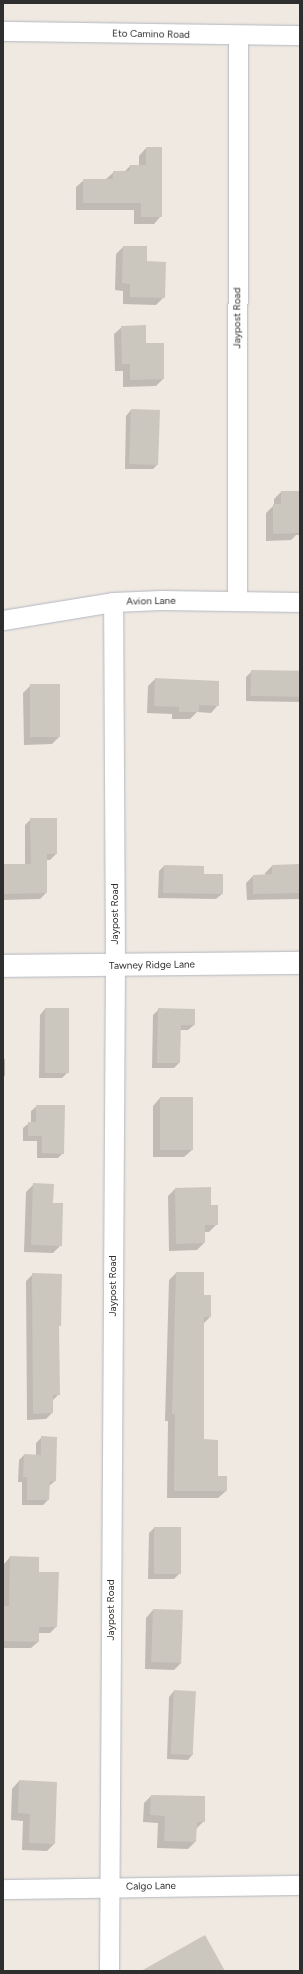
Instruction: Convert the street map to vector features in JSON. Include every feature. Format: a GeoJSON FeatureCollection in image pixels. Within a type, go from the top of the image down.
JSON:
{"type":"FeatureCollection","features":[{"type":"Feature","properties":{"kind":"street","name":"Eto Camino Road"},"geometry":{"type":"LineString","coordinates":[[3,31],[300,35]]}},
{"type":"Feature","properties":{"kind":"street","name":"Jaypost Road"},"geometry":{"type":"LineString","coordinates":[[237,601],[238,35]]}},
{"type":"Feature","properties":{"kind":"street","name":"Jaypost Road"},"geometry":{"type":"LineString","coordinates":[[108,1971],[110,1887],[115,965],[113,602]]}},
{"type":"Feature","properties":{"kind":"street","name":"Avion Lane"},"geometry":{"type":"LineString","coordinates":[[3,620],[113,602],[300,602]]}},
{"type":"Feature","properties":{"kind":"street","name":"Tawney Ridge Lane"},"geometry":{"type":"LineString","coordinates":[[3,966],[300,963]]}},
{"type":"Feature","properties":{"kind":"street","name":"Calgo Lane"},"geometry":{"type":"LineString","coordinates":[[3,1889],[300,1885]]}},
{"type":"Feature","properties":{"kind":"building"},"geometry":{"type":"Polygon","coordinates":[[[146,147],[162,147],[162,217],[141,217],[141,203],[83,203],[83,179],[113,179],[113,171],[130,171],[130,165],[146,165],[146,147]]]}},
{"type":"Feature","properties":{"kind":"building"},"geometry":{"type":"Polygon","coordinates":[[[123,246],[147,246],[147,261],[166,262],[165,298],[130,297],[130,284],[122,283],[123,246]]]}},
{"type":"Feature","properties":{"kind":"building"},"geometry":{"type":"Polygon","coordinates":[[[146,325],[146,343],[164,343],[164,379],[130,380],[130,364],[122,364],[121,326],[146,325]]]}},
{"type":"Feature","properties":{"kind":"building"},"geometry":{"type":"Polygon","coordinates":[[[131,409],[160,410],[158,465],[129,464],[131,409]]]}},
{"type":"Feature","properties":{"kind":"building"},"geometry":{"type":"Polygon","coordinates":[[[281,491],[300,491],[300,533],[273,534],[273,504],[281,504],[281,491]]]}},
{"type":"Feature","properties":{"kind":"building"},"geometry":{"type":"Polygon","coordinates":[[[251,670],[300,671],[300,697],[251,696],[251,670]]]}},
{"type":"Feature","properties":{"kind":"building"},"geometry":{"type":"Polygon","coordinates":[[[155,678],[219,681],[219,706],[199,705],[199,712],[179,712],[179,707],[154,706],[155,678]]]}},
{"type":"Feature","properties":{"kind":"building"},"geometry":{"type":"Polygon","coordinates":[[[30,684],[60,684],[60,737],[30,737],[30,684]]]}},
{"type":"Feature","properties":{"kind":"building"},"geometry":{"type":"Polygon","coordinates":[[[30,818],[57,818],[57,854],[47,854],[47,893],[3,894],[3,864],[31,864],[30,818]]]}},
{"type":"Feature","properties":{"kind":"building"},"geometry":{"type":"Polygon","coordinates":[[[300,864],[300,893],[253,894],[253,875],[272,874],[272,865],[300,864]]]}},
{"type":"Feature","properties":{"kind":"building"},"geometry":{"type":"Polygon","coordinates":[[[164,865],[204,866],[204,874],[223,874],[223,894],[163,893],[164,865]]]}},
{"type":"Feature","properties":{"kind":"building"},"geometry":{"type":"Polygon","coordinates":[[[45,1008],[69,1008],[69,1073],[45,1073],[45,1008]]]}},
{"type":"Feature","properties":{"kind":"building"},"geometry":{"type":"Polygon","coordinates":[[[158,1008],[195,1009],[195,1025],[181,1025],[180,1063],[157,1063],[158,1008]]]}},
{"type":"Feature","properties":{"kind":"building"},"geometry":{"type":"Polygon","coordinates":[[[160,1097],[193,1097],[193,1150],[160,1150],[160,1097]]]}},
{"type":"Feature","properties":{"kind":"building"},"geometry":{"type":"Polygon","coordinates":[[[36,1105],[65,1105],[64,1154],[42,1153],[42,1136],[28,1136],[28,1122],[36,1122],[36,1105]]]}},
{"type":"Feature","properties":{"kind":"building"},"geometry":{"type":"Polygon","coordinates":[[[33,1183],[54,1184],[53,1203],[63,1203],[62,1246],[31,1245],[33,1183]]]}},
{"type":"Feature","properties":{"kind":"building"},"geometry":{"type":"Polygon","coordinates":[[[211,1187],[211,1205],[218,1205],[218,1225],[205,1225],[205,1243],[176,1244],[175,1188],[211,1187]]]}},
{"type":"Feature","properties":{"kind":"building"},"geometry":{"type":"Polygon","coordinates":[[[176,1272],[204,1272],[204,1295],[211,1295],[211,1317],[204,1317],[204,1439],[218,1440],[218,1476],[227,1476],[227,1491],[174,1491],[175,1414],[172,1414],[176,1272]]]}},
{"type":"Feature","properties":{"kind":"building"},"geometry":{"type":"Polygon","coordinates":[[[32,1273],[62,1274],[61,1326],[59,1326],[60,1395],[53,1395],[53,1413],[33,1414],[32,1273]]]}},
{"type":"Feature","properties":{"kind":"building"},"geometry":{"type":"Polygon","coordinates":[[[41,1436],[57,1437],[56,1481],[50,1481],[49,1500],[27,1500],[27,1477],[23,1477],[24,1454],[41,1455],[41,1436]]]}},
{"type":"Feature","properties":{"kind":"building"},"geometry":{"type":"Polygon","coordinates":[[[154,1527],[181,1527],[181,1574],[154,1574],[154,1527]]]}},
{"type":"Feature","properties":{"kind":"building"},"geometry":{"type":"Polygon","coordinates":[[[10,1556],[39,1557],[39,1572],[59,1572],[57,1627],[39,1627],[39,1642],[3,1641],[3,1606],[9,1606],[10,1556]]]}},
{"type":"Feature","properties":{"kind":"building"},"geometry":{"type":"Polygon","coordinates":[[[153,1609],[183,1610],[181,1663],[151,1662],[153,1609]]]}},
{"type":"Feature","properties":{"kind":"building"},"geometry":{"type":"Polygon","coordinates":[[[174,1690],[196,1691],[193,1755],[171,1754],[174,1690]]]}},
{"type":"Feature","properties":{"kind":"building"},"geometry":{"type":"Polygon","coordinates":[[[19,1780],[57,1782],[55,1844],[29,1843],[30,1814],[18,1813],[19,1780]]]}},
{"type":"Feature","properties":{"kind":"building"},"geometry":{"type":"Polygon","coordinates":[[[151,1795],[205,1796],[205,1822],[197,1822],[196,1842],[164,1841],[165,1816],[150,1815],[151,1795]]]}},
{"type":"Feature","properties":{"kind":"building"},"geometry":{"type":"Polygon","coordinates":[[[205,1935],[225,1971],[141,1971],[205,1935]]]}}]}
